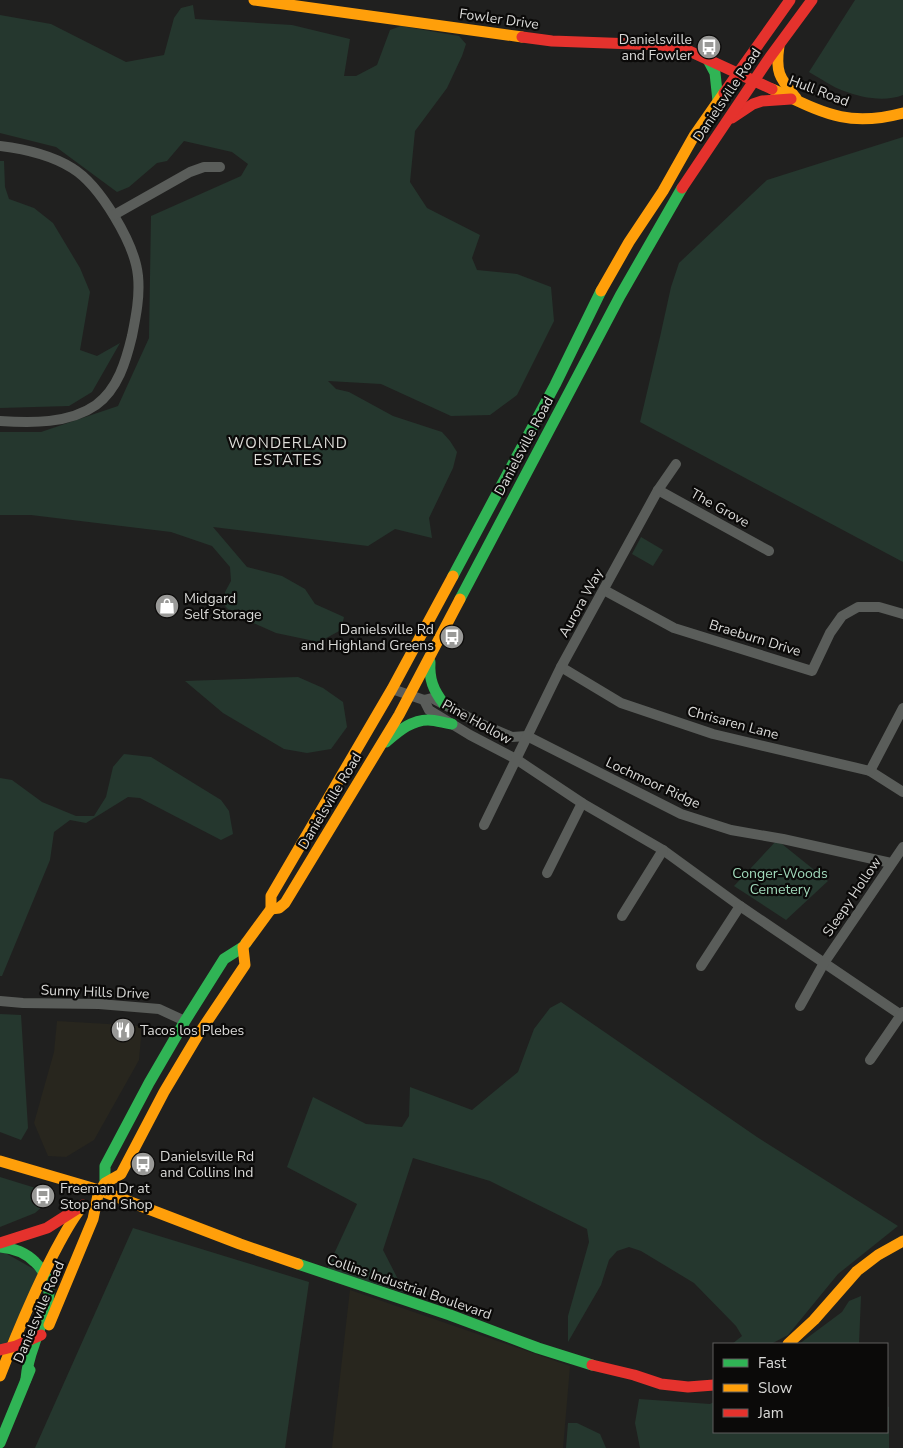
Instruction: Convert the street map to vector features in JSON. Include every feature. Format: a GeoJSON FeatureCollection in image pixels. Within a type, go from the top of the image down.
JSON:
{"type":"FeatureCollection","features":[{"type":"Feature","properties":{"kind":"main road","name":"Fowler Drive"},"geometry":{"type":"LineString","coordinates":[[254,0],[552,41],[662,45],[687,50],[737,72]]}},
{"type":"Feature","properties":{"kind":"main road","name":"Danielsville Road"},"geometry":{"type":"LineString","coordinates":[[0,1443],[26,1379],[29,1357],[41,1335],[93,1219],[102,1187],[105,1166],[149,1083],[224,959],[243,947],[271,909],[271,896],[392,689],[629,242],[663,191],[694,136],[737,72],[790,0]]}},
{"type":"Feature","properties":{"kind":"main road","name":"Danielsville Road"},"geometry":{"type":"LineString","coordinates":[[271,909],[279,908],[285,903],[410,695],[615,305],[687,180],[812,0]]}},
{"type":"Feature","properties":{"kind":"main road"},"geometry":{"type":"LineString","coordinates":[[718,101],[717,78],[711,60],[740,56],[757,44]]}},
{"type":"Feature","properties":{"kind":"main road"},"geometry":{"type":"LineString","coordinates":[[780,44],[777,70],[782,81],[796,100]]}},
{"type":"Feature","properties":{"kind":"main road","name":"Hull Road"},"geometry":{"type":"LineString","coordinates":[[737,72],[825,113],[844,118],[863,120],[884,119],[903,113]]}},
{"type":"Feature","properties":{"kind":"main road"},"geometry":{"type":"LineString","coordinates":[[725,123],[753,104],[762,101],[796,100]]}},
{"type":"Feature","properties":{"kind":"main road"},"geometry":{"type":"LineString","coordinates":[[599,297],[615,305]]}},
{"type":"Feature","properties":{"kind":"main road"},"geometry":{"type":"LineString","coordinates":[[431,656],[430,680],[434,692],[444,704]]}},
{"type":"Feature","properties":{"kind":"main road"},"geometry":{"type":"LineString","coordinates":[[380,747],[405,727],[416,722],[427,720],[452,724]]}},
{"type":"Feature","properties":{"kind":"main road","name":"Danielsville Road"},"geometry":{"type":"LineString","coordinates":[[0,1376],[5,1349],[24,1315],[43,1272],[72,1220],[83,1205],[102,1187],[121,1174],[164,1092],[198,1035],[245,964],[243,947]]}},
{"type":"Feature","properties":{"kind":"main road","name":"Collins Industrial Boulevard"},"geometry":{"type":"LineString","coordinates":[[0,1161],[102,1187],[240,1244],[450,1315],[538,1348],[661,1384],[688,1387],[713,1385]]}},
{"type":"Feature","properties":{"kind":"main road"},"geometry":{"type":"LineString","coordinates":[[0,1243],[47,1228],[83,1205]]}},
{"type":"Feature","properties":{"kind":"main road"},"geometry":{"type":"LineString","coordinates":[[789,1343],[814,1320],[857,1271],[878,1255],[903,1241]]}},
{"type":"Feature","properties":{"kind":"main road"},"geometry":{"type":"LineString","coordinates":[[0,1247],[9,1247],[20,1251],[36,1262],[48,1279],[49,1287],[49,1302],[41,1335],[5,1349]]}},
{"type":"Feature","properties":{"kind":"street"},"geometry":{"type":"LineString","coordinates":[[0,146],[47,156],[74,169],[88,182],[114,215],[135,258],[138,275],[137,313],[129,349],[118,378],[108,394],[95,405],[62,419],[33,422],[0,421]]}},
{"type":"Feature","properties":{"kind":"street"},"geometry":{"type":"LineString","coordinates":[[114,215],[190,172],[204,167],[220,167]]}},
{"type":"Feature","properties":{"kind":"street","name":"Aurora Way"},"geometry":{"type":"LineString","coordinates":[[516,759],[561,667],[658,490],[676,464]]}},
{"type":"Feature","properties":{"kind":"street","name":"The Grove"},"geometry":{"type":"LineString","coordinates":[[658,490],[769,551]]}},
{"type":"Feature","properties":{"kind":"street","name":"Braeburn Drive"},"geometry":{"type":"LineString","coordinates":[[604,590],[674,628],[812,670],[830,633],[842,616],[858,607],[878,607],[903,614]]}},
{"type":"Feature","properties":{"kind":"street","name":"Chrisaren Lane"},"geometry":{"type":"LineString","coordinates":[[561,667],[621,703],[713,734],[870,771],[903,792]]}},
{"type":"Feature","properties":{"kind":"street"},"geometry":{"type":"LineString","coordinates":[[392,689],[424,700]]}},
{"type":"Feature","properties":{"kind":"street","name":"Pine Hollow"},"geometry":{"type":"LineString","coordinates":[[527,736],[512,737],[477,722],[432,698],[424,700],[429,710],[516,759],[582,803],[663,850],[740,906],[902,1014],[870,1060]]}},
{"type":"Feature","properties":{"kind":"street"},"geometry":{"type":"LineString","coordinates":[[870,771],[903,708]]}},
{"type":"Feature","properties":{"kind":"street","name":"Lochmoor Ridge"},"geometry":{"type":"LineString","coordinates":[[527,736],[681,814],[731,830],[891,863]]}},
{"type":"Feature","properties":{"kind":"street","name":"Pine Hollow"},"geometry":{"type":"LineString","coordinates":[[484,825],[516,759]]}},
{"type":"Feature","properties":{"kind":"street"},"geometry":{"type":"LineString","coordinates":[[547,873],[582,803]]}},
{"type":"Feature","properties":{"kind":"street","name":"Sleepy Hollow"},"geometry":{"type":"LineString","coordinates":[[824,963],[903,847]]}},
{"type":"Feature","properties":{"kind":"street"},"geometry":{"type":"LineString","coordinates":[[622,916],[663,850]]}},
{"type":"Feature","properties":{"kind":"street"},"geometry":{"type":"LineString","coordinates":[[701,966],[740,906]]}},
{"type":"Feature","properties":{"kind":"street"},"geometry":{"type":"LineString","coordinates":[[800,1006],[824,963]]}},
{"type":"Feature","properties":{"kind":"street","name":"Sunny Hills Drive"},"geometry":{"type":"LineString","coordinates":[[0,1001],[100,1004],[151,1008],[159,1009],[186,1021]]}},
{"type":"Feature","properties":{"kind":"shaded area"},"geometry":{"type":"Polygon","coordinates":[[[57,1021],[142,1026],[139,1060],[94,1140],[66,1157],[48,1156],[34,1123],[54,1052],[57,1021]]]}},
{"type":"Feature","properties":{"kind":"shaded area"},"geometry":{"type":"Polygon","coordinates":[[[350,1290],[570,1366],[563,1448],[332,1448],[350,1290]]]}},
{"type":"Feature","properties":{"kind":"green space"},"geometry":{"type":"Polygon","coordinates":[[[855,0],[903,0],[903,95],[881,99],[858,96],[835,87],[809,72],[855,0]]]}},
{"type":"Feature","properties":{"kind":"green space"},"geometry":{"type":"Polygon","coordinates":[[[193,5],[195,19],[292,25],[350,39],[344,76],[356,76],[377,65],[390,30],[401,26],[459,36],[466,44],[462,56],[447,88],[415,131],[410,182],[427,208],[480,235],[472,258],[477,270],[517,274],[551,287],[554,321],[517,395],[490,415],[451,416],[381,384],[328,381],[336,389],[349,392],[393,416],[442,432],[450,441],[457,452],[453,468],[429,518],[432,538],[395,529],[368,546],[213,527],[247,567],[282,576],[305,589],[315,604],[344,617],[341,630],[319,642],[276,633],[233,614],[224,605],[225,592],[231,581],[230,567],[212,546],[171,532],[31,515],[0,515],[0,432],[41,432],[118,406],[149,338],[151,216],[241,176],[248,164],[232,152],[184,141],[167,161],[157,163],[129,187],[117,192],[56,147],[0,133],[0,15],[51,24],[126,62],[164,55],[174,18],[181,8],[193,5]]]}},
{"type":"Feature","properties":{"kind":"green space"},"geometry":{"type":"Polygon","coordinates":[[[903,137],[903,562],[640,422],[671,287],[679,263],[767,180],[903,137]]]}},
{"type":"Feature","properties":{"kind":"green space"},"geometry":{"type":"Polygon","coordinates":[[[0,161],[4,161],[5,187],[9,199],[34,208],[53,223],[80,268],[90,292],[80,350],[97,356],[120,343],[92,392],[69,406],[0,408],[0,161]]]}},
{"type":"Feature","properties":{"kind":"green space"},"geometry":{"type":"Polygon","coordinates":[[[641,537],[663,550],[653,566],[632,554],[641,537]]]}},
{"type":"Feature","properties":{"kind":"green space"},"geometry":{"type":"Polygon","coordinates":[[[298,677],[323,688],[343,702],[347,727],[331,749],[307,753],[284,749],[223,713],[185,681],[298,677]]]}},
{"type":"Feature","properties":{"kind":"green space"},"geometry":{"type":"Polygon","coordinates":[[[124,754],[151,757],[221,800],[229,811],[233,834],[221,840],[140,798],[128,797],[86,823],[70,820],[54,832],[50,860],[2,976],[0,976],[0,778],[12,780],[42,802],[76,816],[94,816],[106,797],[113,767],[124,754]]]}},
{"type":"Feature","properties":{"kind":"green space","name":"Conger-Woods Cemetery"},"geometry":{"type":"Polygon","coordinates":[[[777,840],[828,881],[786,920],[734,886],[777,840]]]}},
{"type":"Feature","properties":{"kind":"green space"},"geometry":{"type":"Polygon","coordinates":[[[561,1002],[757,1137],[898,1226],[838,1274],[788,1335],[773,1343],[733,1343],[742,1336],[736,1326],[694,1283],[641,1251],[629,1247],[617,1251],[609,1260],[601,1285],[568,1342],[568,1316],[589,1242],[587,1229],[490,1181],[413,1158],[383,1250],[405,1293],[327,1269],[357,1204],[287,1167],[313,1097],[366,1124],[402,1127],[409,1116],[410,1087],[472,1110],[518,1072],[534,1029],[550,1008],[561,1002]]]}},
{"type":"Feature","properties":{"kind":"green space"},"geometry":{"type":"Polygon","coordinates":[[[0,1014],[21,1015],[28,1128],[21,1140],[0,1132],[0,1014]]]}},
{"type":"Feature","properties":{"kind":"green space"},"geometry":{"type":"Polygon","coordinates":[[[0,1177],[42,1190],[51,1199],[35,1213],[0,1227],[0,1177]]]}},
{"type":"Feature","properties":{"kind":"green space"},"geometry":{"type":"Polygon","coordinates":[[[133,1228],[309,1282],[285,1448],[35,1448],[133,1228]]]}},
{"type":"Feature","properties":{"kind":"green space"},"geometry":{"type":"Polygon","coordinates":[[[0,1250],[39,1272],[6,1345],[0,1346],[0,1250]]]}},
{"type":"Feature","properties":{"kind":"green space"},"geometry":{"type":"Polygon","coordinates":[[[861,1296],[859,1343],[800,1343],[842,1312],[849,1301],[861,1296]]]}},
{"type":"Feature","properties":{"kind":"green space"},"geometry":{"type":"Polygon","coordinates":[[[639,1399],[710,1404],[713,1402],[713,1433],[888,1433],[888,1406],[889,1448],[640,1448],[635,1423],[639,1399]]]}},
{"type":"Feature","properties":{"kind":"green space"},"geometry":{"type":"Polygon","coordinates":[[[568,1423],[577,1423],[600,1434],[606,1448],[566,1448],[568,1423]]]}},
{"type":"Feature","properties":{"kind":"traffic: fast"},"geometry":{"type":"LineString","coordinates":[[707,58],[715,73],[718,101]]}},
{"type":"Feature","properties":{"kind":"traffic: fast"},"geometry":{"type":"LineString","coordinates":[[460,599],[620,296],[682,188]]}},
{"type":"Feature","properties":{"kind":"traffic: fast"},"geometry":{"type":"LineString","coordinates":[[453,576],[555,385],[601,291]]}},
{"type":"Feature","properties":{"kind":"traffic: fast"},"geometry":{"type":"LineString","coordinates":[[430,662],[432,684],[444,704]]}},
{"type":"Feature","properties":{"kind":"traffic: fast"},"geometry":{"type":"LineString","coordinates":[[386,742],[405,727],[416,722],[431,720],[452,724]]}},
{"type":"Feature","properties":{"kind":"traffic: fast"},"geometry":{"type":"LineString","coordinates":[[105,1183],[105,1166],[149,1083],[185,1021],[224,959],[246,943]]}},
{"type":"Feature","properties":{"kind":"traffic: fast"},"geometry":{"type":"LineString","coordinates":[[0,1247],[10,1248],[28,1256],[43,1272],[47,1281],[48,1302],[30,1357],[26,1379]]}},
{"type":"Feature","properties":{"kind":"traffic: fast"},"geometry":{"type":"LineString","coordinates":[[298,1264],[592,1365]]}},
{"type":"Feature","properties":{"kind":"traffic: fast"},"geometry":{"type":"LineString","coordinates":[[0,1443],[30,1370]]}},
{"type":"Feature","properties":{"kind":"traffic: slow"},"geometry":{"type":"LineString","coordinates":[[254,0],[522,37]]}},
{"type":"Feature","properties":{"kind":"traffic: slow"},"geometry":{"type":"LineString","coordinates":[[779,46],[778,69],[786,85],[796,98]]}},
{"type":"Feature","properties":{"kind":"traffic: slow"},"geometry":{"type":"LineString","coordinates":[[772,89],[820,111],[850,118],[866,119],[903,113]]}},
{"type":"Feature","properties":{"kind":"traffic: slow"},"geometry":{"type":"LineString","coordinates":[[601,291],[629,242],[663,191],[694,136],[724,93]]}},
{"type":"Feature","properties":{"kind":"traffic: slow"},"geometry":{"type":"LineString","coordinates":[[246,943],[271,909],[271,896],[392,689],[453,576]]}},
{"type":"Feature","properties":{"kind":"traffic: slow"},"geometry":{"type":"LineString","coordinates":[[271,909],[279,908],[285,903],[399,715],[460,599]]}},
{"type":"Feature","properties":{"kind":"traffic: slow"},"geometry":{"type":"LineString","coordinates":[[101,1189],[105,1183],[121,1174],[164,1092],[198,1035],[245,965],[243,947]]}},
{"type":"Feature","properties":{"kind":"traffic: slow"},"geometry":{"type":"LineString","coordinates":[[0,1161],[99,1190],[298,1264]]}},
{"type":"Feature","properties":{"kind":"traffic: slow"},"geometry":{"type":"LineString","coordinates":[[49,1325],[93,1219],[99,1190]]}},
{"type":"Feature","properties":{"kind":"traffic: slow"},"geometry":{"type":"LineString","coordinates":[[0,1376],[46,1270],[65,1232],[79,1211]]}},
{"type":"Feature","properties":{"kind":"traffic: slow"},"geometry":{"type":"LineString","coordinates":[[789,1343],[814,1320],[857,1271],[878,1255],[903,1241]]}},
{"type":"Feature","properties":{"kind":"traffic: jam"},"geometry":{"type":"LineString","coordinates":[[724,93],[790,0]]}},
{"type":"Feature","properties":{"kind":"traffic: jam"},"geometry":{"type":"LineString","coordinates":[[682,188],[770,57],[812,0]]}},
{"type":"Feature","properties":{"kind":"traffic: jam"},"geometry":{"type":"LineString","coordinates":[[522,37],[552,41],[662,45],[687,50],[772,89]]}},
{"type":"Feature","properties":{"kind":"traffic: jam"},"geometry":{"type":"LineString","coordinates":[[732,118],[753,104],[762,101],[791,99]]}},
{"type":"Feature","properties":{"kind":"traffic: jam"},"geometry":{"type":"LineString","coordinates":[[0,1243],[47,1228],[83,1205]]}},
{"type":"Feature","properties":{"kind":"traffic: jam"},"geometry":{"type":"LineString","coordinates":[[0,1350],[16,1346],[41,1335]]}},
{"type":"Feature","properties":{"kind":"traffic: jam"},"geometry":{"type":"LineString","coordinates":[[592,1365],[634,1375],[661,1384],[688,1387],[713,1385]]}},
{"type":"Feature","properties":{"kind":"place","name":"Danielsville and Fowler"},"geometry":{"type":"Point","coordinates":[709,47]}},
{"type":"Feature","properties":{"kind":"place","name":"Midgard Self Storage"},"geometry":{"type":"Point","coordinates":[167,606]}},
{"type":"Feature","properties":{"kind":"place","name":"Danielsville Rd and Highland Greens"},"geometry":{"type":"Point","coordinates":[452,637]}},
{"type":"Feature","properties":{"kind":"place","name":"Tacos los Plebes"},"geometry":{"type":"Point","coordinates":[123,1030]}},
{"type":"Feature","properties":{"kind":"place","name":"Danielsville Rd and Collins Ind"},"geometry":{"type":"Point","coordinates":[143,1164]}},
{"type":"Feature","properties":{"kind":"place","name":"Freeman Dr at Stop and Shop"},"geometry":{"type":"Point","coordinates":[43,1196]}},
{"type":"Feature","properties":{"kind":"district","name":"WONDERLAND ESTATES"},"geometry":{"type":"Point","coordinates":[288,452]}}]}
